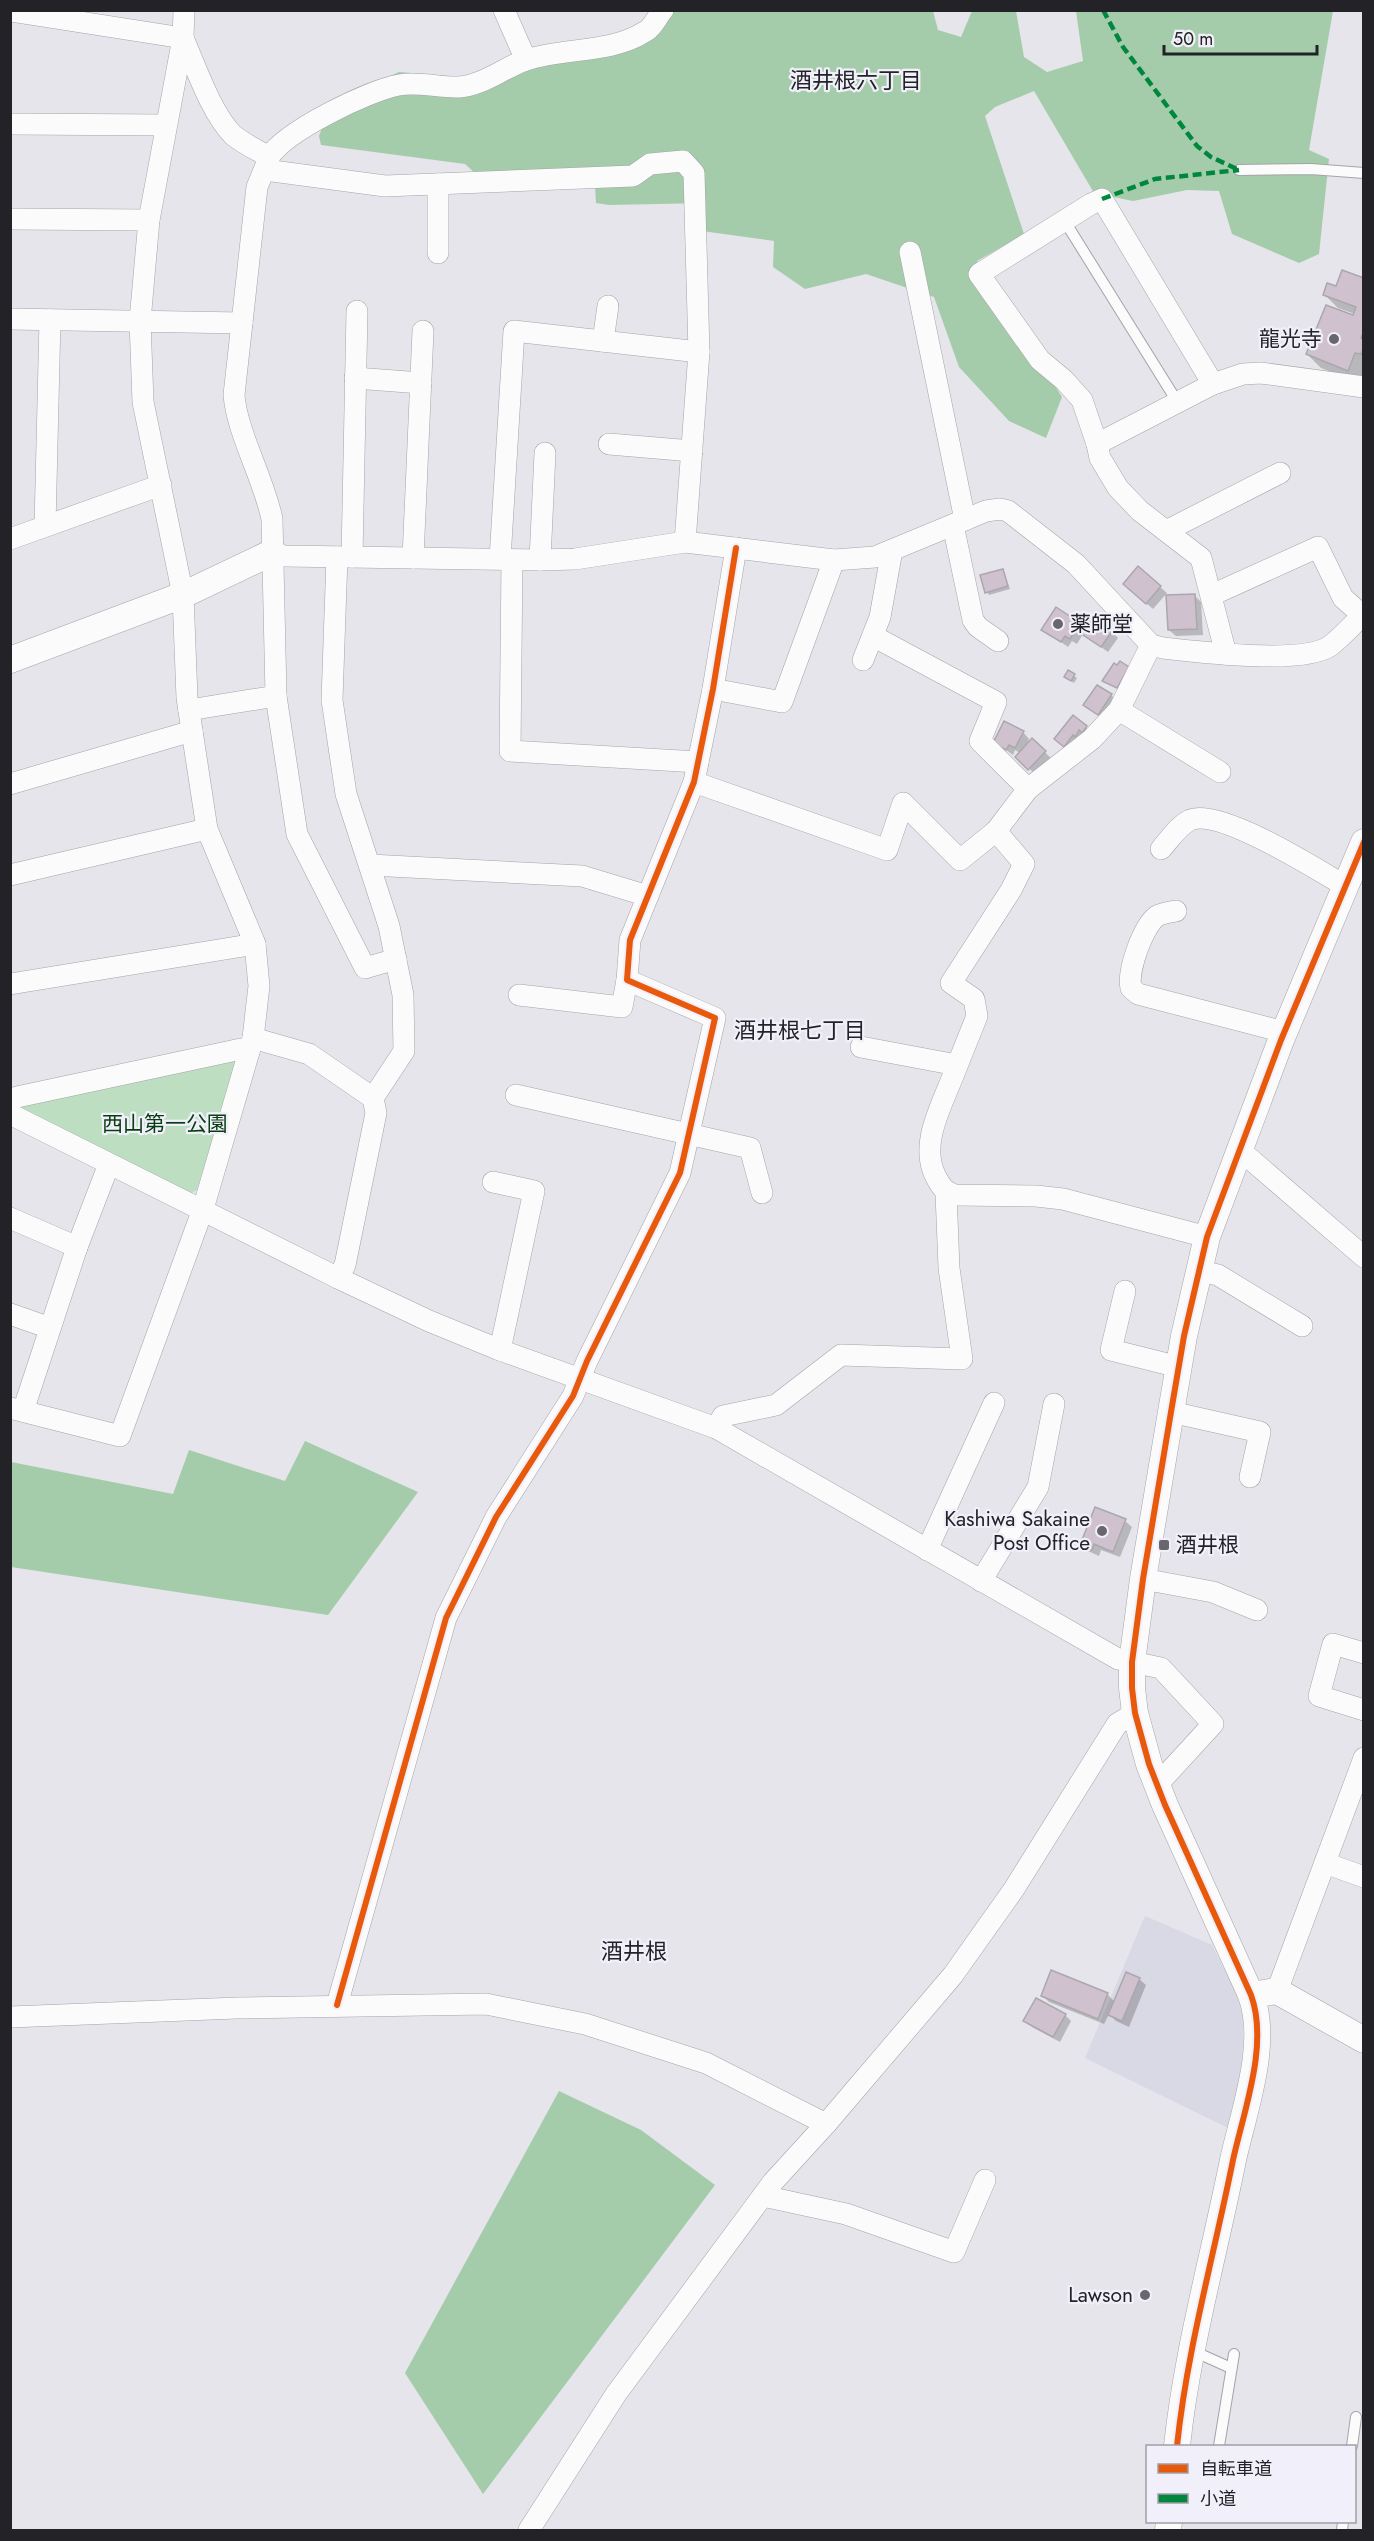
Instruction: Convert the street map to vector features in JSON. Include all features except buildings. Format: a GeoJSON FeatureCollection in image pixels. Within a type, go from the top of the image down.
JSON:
{"type":"FeatureCollection","features":[{"type":"Feature","properties":{"kind":"street"},"geometry":{"type":"LineString","coordinates":[[109,1164],[77,1248],[51,1328],[17,1409],[120,1436],[202,1209],[251,1045],[259,986],[255,944],[207,829],[190,721],[183,595],[143,402],[140,321],[149,220],[183,38],[184,10]]}},
{"type":"Feature","properties":{"kind":"street"},"geometry":{"type":"LineString","coordinates":[[504,10],[526,60]]}},
{"type":"Feature","properties":{"kind":"street"},"geometry":{"type":"LineString","coordinates":[[396,959],[365,968],[297,834],[276,696],[272,519],[268,499],[235,404],[256,187],[276,146],[339,107],[363,96],[401,84],[458,87],[481,82],[526,60],[556,52],[610,45],[632,38],[648,30],[663,10]]}},
{"type":"Feature","properties":{"kind":"street"},"geometry":{"type":"LineString","coordinates":[[10,11],[183,38]]}},
{"type":"Feature","properties":{"kind":"street"},"geometry":{"type":"LineString","coordinates":[[183,38],[218,114],[231,133],[267,164],[385,186],[633,176],[650,164],[683,161],[694,173],[699,352],[685,542]]}},
{"type":"Feature","properties":{"kind":"street"},"geometry":{"type":"LineString","coordinates":[[10,124],[165,125]]}},
{"type":"Feature","properties":{"kind":"street"},"geometry":{"type":"LineString","coordinates":[[438,184],[438,253]]}},
{"type":"Feature","properties":{"kind":"street"},"geometry":{"type":"LineString","coordinates":[[1214,384],[1102,199],[1064,220],[979,274],[1040,360],[1064,380],[1082,400],[1100,458],[1118,488],[1140,512],[1201,558],[1226,654]]}},
{"type":"Feature","properties":{"kind":"street"},"geometry":{"type":"LineString","coordinates":[[10,219],[149,220]]}},
{"type":"Feature","properties":{"kind":"street"},"geometry":{"type":"LineString","coordinates":[[910,252],[959,523],[974,620],[978,627],[998,641]]}},
{"type":"Feature","properties":{"kind":"street"},"geometry":{"type":"LineString","coordinates":[[603,341],[608,306]]}},
{"type":"Feature","properties":{"kind":"street"},"geometry":{"type":"LineString","coordinates":[[357,312],[344,557],[332,700],[346,794],[390,926],[403,995],[404,1051],[373,1098]]}},
{"type":"Feature","properties":{"kind":"street"},"geometry":{"type":"LineString","coordinates":[[10,319],[242,323]]}},
{"type":"Feature","properties":{"kind":"street"},"geometry":{"type":"LineString","coordinates":[[45,526],[50,320]]}},
{"type":"Feature","properties":{"kind":"street"},"geometry":{"type":"LineString","coordinates":[[413,558],[423,331]]}},
{"type":"Feature","properties":{"kind":"street"},"geometry":{"type":"LineString","coordinates":[[699,352],[514,331],[506,560],[510,751],[696,772],[887,850],[903,803],[960,860],[996,831],[1028,789],[1092,739],[1119,710],[1152,645]]}},
{"type":"Feature","properties":{"kind":"street"},"geometry":{"type":"LineString","coordinates":[[1097,444],[1214,384],[1243,374],[1261,373],[1364,387]]}},
{"type":"Feature","properties":{"kind":"street"},"geometry":{"type":"LineString","coordinates":[[355,378],[421,383]]}},
{"type":"Feature","properties":{"kind":"street"},"geometry":{"type":"LineString","coordinates":[[609,444],[692,451]]}},
{"type":"Feature","properties":{"kind":"street"},"geometry":{"type":"LineString","coordinates":[[540,560],[545,453]]}},
{"type":"Feature","properties":{"kind":"street"},"geometry":{"type":"LineString","coordinates":[[1166,531],[1280,473]]}},
{"type":"Feature","properties":{"kind":"street"},"geometry":{"type":"LineString","coordinates":[[10,539],[161,485]]}},
{"type":"Feature","properties":{"kind":"street"},"geometry":{"type":"LineString","coordinates":[[10,660],[183,595],[273,552],[284,556],[540,560],[575,559],[685,542],[834,560],[875,557],[986,511],[1000,509],[1008,511],[1076,564],[1152,645],[1163,648],[1266,657],[1298,654],[1328,647],[1363,615],[1343,598],[1318,547],[1212,595]]}},
{"type":"Feature","properties":{"kind":"street"},"geometry":{"type":"LineString","coordinates":[[519,995],[622,1007],[630,940],[696,772],[714,689],[736,548]]}},
{"type":"Feature","properties":{"kind":"street"},"geometry":{"type":"LineString","coordinates":[[863,660],[880,617],[892,550]]}},
{"type":"Feature","properties":{"kind":"street"},"geometry":{"type":"LineString","coordinates":[[714,689],[782,702],[834,560]]}},
{"type":"Feature","properties":{"kind":"street"},"geometry":{"type":"LineString","coordinates":[[873,636],[996,702],[980,741],[1028,789]]}},
{"type":"Feature","properties":{"kind":"street"},"geometry":{"type":"LineString","coordinates":[[10,784],[190,721],[276,696]]}},
{"type":"Feature","properties":{"kind":"street"},"geometry":{"type":"LineString","coordinates":[[1119,710],[1220,772]]}},
{"type":"Feature","properties":{"kind":"street"},"geometry":{"type":"LineString","coordinates":[[1161,849],[1181,826],[1192,819],[1206,819],[1253,833],[1345,886]]}},
{"type":"Feature","properties":{"kind":"street"},"geometry":{"type":"LineString","coordinates":[[10,875],[207,829]]}},
{"type":"Feature","properties":{"kind":"street"},"geometry":{"type":"LineString","coordinates":[[716,1428],[723,1416],[776,1405],[842,1355],[962,1359],[949,1268],[946,1193],[929,1165],[930,1144],[934,1125],[977,1016],[974,999],[951,983],[1011,890],[1024,864],[996,831]]}},
{"type":"Feature","properties":{"kind":"street"},"geometry":{"type":"LineString","coordinates":[[1177,2445],[1180,2414],[1192,2351],[1251,2079],[1258,2032],[1251,1995],[1157,1785],[1139,1733],[1132,1688],[1132,1662],[1143,1579],[1179,1366],[1207,1237],[1284,1032],[1364,842]]}},
{"type":"Feature","properties":{"kind":"street"},"geometry":{"type":"LineString","coordinates":[[370,865],[582,876],[648,896]]}},
{"type":"Feature","properties":{"kind":"street"},"geometry":{"type":"LineString","coordinates":[[1176,911],[1160,914],[1147,928],[1130,972],[1131,988],[1138,994],[1284,1032]]}},
{"type":"Feature","properties":{"kind":"street"},"geometry":{"type":"LineString","coordinates":[[10,984],[255,944]]}},
{"type":"Feature","properties":{"kind":"street"},"geometry":{"type":"LineString","coordinates":[[337,2005],[446,1618],[496,1517],[573,1396],[587,1361],[680,1173],[715,1018],[627,980]]}},
{"type":"Feature","properties":{"kind":"street"},"geometry":{"type":"LineString","coordinates":[[10,1101],[17,1097],[242,1049],[251,1045],[309,1054],[373,1098],[376,1113],[345,1265],[338,1278]]}},
{"type":"Feature","properties":{"kind":"street"},"geometry":{"type":"LineString","coordinates":[[861,1047],[957,1065]]}},
{"type":"Feature","properties":{"kind":"street"},"geometry":{"type":"LineString","coordinates":[[516,1095],[750,1148],[762,1193]]}},
{"type":"Feature","properties":{"kind":"street"},"geometry":{"type":"LineString","coordinates":[[10,1114],[338,1278],[500,1350],[716,1428],[1118,1659],[1161,1668],[1213,1724],[1157,1785]]}},
{"type":"Feature","properties":{"kind":"street"},"geometry":{"type":"LineString","coordinates":[[1241,1151],[1364,1257]]}},
{"type":"Feature","properties":{"kind":"street"},"geometry":{"type":"LineString","coordinates":[[493,1182],[534,1191],[500,1350]]}},
{"type":"Feature","properties":{"kind":"street"},"geometry":{"type":"LineString","coordinates":[[946,1193],[1063,1199],[1207,1237]]}},
{"type":"Feature","properties":{"kind":"street"},"geometry":{"type":"LineString","coordinates":[[10,1218],[77,1248]]}},
{"type":"Feature","properties":{"kind":"street"},"geometry":{"type":"LineString","coordinates":[[1200,1271],[1218,1275],[1302,1326]]}},
{"type":"Feature","properties":{"kind":"street"},"geometry":{"type":"LineString","coordinates":[[1125,1291],[1111,1350],[1179,1366]]}},
{"type":"Feature","properties":{"kind":"street"},"geometry":{"type":"LineString","coordinates":[[10,1314],[51,1328]]}},
{"type":"Feature","properties":{"kind":"street"},"geometry":{"type":"LineString","coordinates":[[927,1550],[994,1403]]}},
{"type":"Feature","properties":{"kind":"street"},"geometry":{"type":"LineString","coordinates":[[981,1581],[1038,1487],[1054,1404]]}},
{"type":"Feature","properties":{"kind":"street"},"geometry":{"type":"LineString","coordinates":[[1171,1412],[1260,1432],[1250,1477]]}},
{"type":"Feature","properties":{"kind":"street"},"geometry":{"type":"LineString","coordinates":[[1143,1579],[1214,1592],[1257,1610]]}},
{"type":"Feature","properties":{"kind":"street"},"geometry":{"type":"LineString","coordinates":[[1364,1653],[1333,1644],[1319,1696],[1364,1710]]}},
{"type":"Feature","properties":{"kind":"street"},"geometry":{"type":"LineString","coordinates":[[529,2530],[616,2394],[763,2196],[953,1975],[1014,1889],[1117,1724],[1135,1713]]}},
{"type":"Feature","properties":{"kind":"street"},"geometry":{"type":"LineString","coordinates":[[1277,1991],[1364,1758]]}},
{"type":"Feature","properties":{"kind":"street"},"geometry":{"type":"LineString","coordinates":[[1325,1863],[1364,1877]]}},
{"type":"Feature","properties":{"kind":"street"},"geometry":{"type":"LineString","coordinates":[[1251,1995],[1277,1991],[1364,2040]]}},
{"type":"Feature","properties":{"kind":"street"},"geometry":{"type":"LineString","coordinates":[[10,2017],[337,2005],[486,2004],[585,2024],[706,2063],[826,2124]]}},
{"type":"Feature","properties":{"kind":"street"},"geometry":{"type":"LineString","coordinates":[[763,2196],[846,2214],[954,2252],[985,2180]]}},
{"type":"Feature","properties":{"kind":"lane"},"geometry":{"type":"LineString","coordinates":[[1239,170],[1311,169],[1364,173]]}},
{"type":"Feature","properties":{"kind":"lane"},"geometry":{"type":"LineString","coordinates":[[1064,220],[1178,403]]}},
{"type":"Feature","properties":{"kind":"lane"},"geometry":{"type":"LineString","coordinates":[[1192,2351],[1231,2368]]}},
{"type":"Feature","properties":{"kind":"lane"},"geometry":{"type":"LineString","coordinates":[[1219,2445],[1234,2354]]}},
{"type":"Feature","properties":{"kind":"lane"},"geometry":{"type":"LineString","coordinates":[[1352,2445],[1356,2417]]}},
{"type":"Feature","properties":{"kind":"shaded area"},"geometry":{"type":"Polygon","coordinates":[[[1145,1916],[1212,1945],[1236,1992],[1243,2018],[1243,2046],[1241,2073],[1228,2128],[1085,2058],[1145,1916]]]}},
{"type":"Feature","properties":{"kind":"green space"},"geometry":{"type":"Polygon","coordinates":[[[676,11],[933,11],[938,30],[961,37],[972,11],[1016,11],[1024,57],[1047,72],[1083,61],[1076,11],[1333,11],[1309,150],[1329,159],[1319,254],[1299,263],[1232,234],[1219,191],[1187,190],[1133,201],[1094,193],[1034,91],[995,107],[985,116],[1024,234],[977,261],[1062,397],[1046,438],[1009,421],[959,367],[934,297],[866,274],[805,289],[773,267],[774,241],[702,231],[705,203],[609,205],[596,203],[594,170],[476,174],[465,164],[321,145],[319,136],[332,102],[399,72],[461,77],[535,67],[676,11]]]}},
{"type":"Feature","properties":{"kind":"green space","name":"西山第一公園"},"geometry":{"type":"Polygon","coordinates":[[[233,1060],[237,1063],[197,1190],[191,1193],[19,1107],[22,1102],[233,1060]]]}},
{"type":"Feature","properties":{"kind":"green space"},"geometry":{"type":"Polygon","coordinates":[[[305,1441],[418,1492],[328,1615],[11,1567],[11,1462],[173,1494],[189,1450],[285,1481],[305,1441]]]}},
{"type":"Feature","properties":{"kind":"green space"},"geometry":{"type":"Polygon","coordinates":[[[559,2091],[641,2130],[715,2185],[483,2494],[405,2373],[559,2091]]]}},
{"type":"Feature","properties":{"kind":"marked path"},"geometry":{"type":"LineString","coordinates":[[1103,10],[1123,47],[1197,146],[1211,157],[1239,170]]}},
{"type":"Feature","properties":{"kind":"marked path"},"geometry":{"type":"LineString","coordinates":[[1102,199],[1155,179],[1239,170]]}},
{"type":"Feature","properties":{"kind":"cycle path"},"geometry":{"type":"LineString","coordinates":[[337,2005],[446,1618],[496,1517],[573,1396],[587,1361],[680,1173],[715,1018],[627,980],[630,940],[694,782],[713,689],[736,548]]}},
{"type":"Feature","properties":{"kind":"cycle path"},"geometry":{"type":"LineString","coordinates":[[1177,2445],[1194,2338],[1253,2077],[1256,2056],[1256,2014],[1251,1995],[1165,1805],[1149,1764],[1135,1713],[1132,1662],[1143,1579],[1184,1336],[1207,1237],[1281,1040],[1364,842]]}},
{"type":"Feature","properties":{"kind":"place","name":"龍光寺"},"geometry":{"type":"Point","coordinates":[1334,339]}},
{"type":"Feature","properties":{"kind":"place","name":"薬師堂"},"geometry":{"type":"Point","coordinates":[1058,624]}},
{"type":"Feature","properties":{"kind":"place","name":"Kashiwa Sakaine Post Office"},"geometry":{"type":"Point","coordinates":[1102,1531]}},
{"type":"Feature","properties":{"kind":"place","name":"酒井根"},"geometry":{"type":"Point","coordinates":[1164,1545]}},
{"type":"Feature","properties":{"kind":"place","name":"Lawson"},"geometry":{"type":"Point","coordinates":[1145,2295]}},
{"type":"Feature","properties":{"kind":"district","name":"酒井根六丁目"},"geometry":{"type":"Point","coordinates":[856,80]}},
{"type":"Feature","properties":{"kind":"district","name":"酒井根七丁目"},"geometry":{"type":"Point","coordinates":[800,1030]}},
{"type":"Feature","properties":{"kind":"district","name":"酒井根"},"geometry":{"type":"Point","coordinates":[634,1951]}}]}
